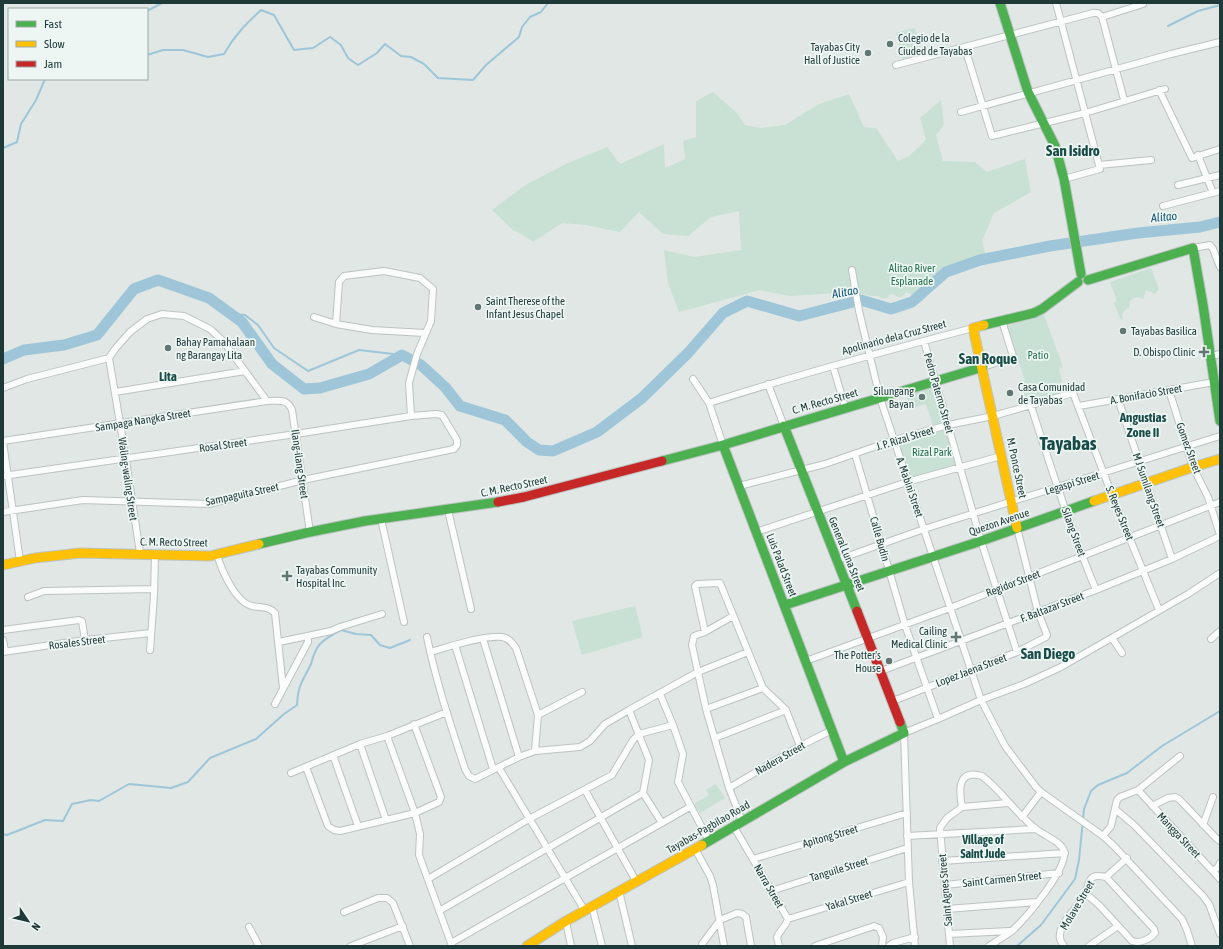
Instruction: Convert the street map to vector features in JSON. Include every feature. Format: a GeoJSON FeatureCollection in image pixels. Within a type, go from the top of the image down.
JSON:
{"type":"FeatureCollection","features":[{"type":"Feature","properties":{"kind":"main road"},"geometry":{"type":"LineString","coordinates":[[1000,3],[1028,92],[1055,146],[1064,179],[1082,279]]}},
{"type":"Feature","properties":{"kind":"main road"},"geometry":{"type":"LineString","coordinates":[[1193,248],[1216,355],[1214,382],[1220,421]]}},
{"type":"Feature","properties":{"kind":"main road","name":"Apolinario dela Cruz Street"},"geometry":{"type":"LineString","coordinates":[[973,328],[1034,313],[1042,309],[1082,279],[1193,248]]}},
{"type":"Feature","properties":{"kind":"main road","name":"M. Ponce Street"},"geometry":{"type":"LineString","coordinates":[[973,328],[983,367],[1017,528]]}},
{"type":"Feature","properties":{"kind":"main road","name":"C. M. Recto Street"},"geometry":{"type":"LineString","coordinates":[[3,564],[35,558],[80,553],[140,553],[155,555],[210,556],[310,532],[365,521],[448,510],[524,497],[723,445],[845,407],[983,367]]}},
{"type":"Feature","properties":{"kind":"main road","name":"General Luna Street"},"geometry":{"type":"LineString","coordinates":[[784,426],[800,470],[893,701],[904,733]]}},
{"type":"Feature","properties":{"kind":"main road","name":"Luis Palad Street"},"geometry":{"type":"LineString","coordinates":[[723,445],[844,762]]}},
{"type":"Feature","properties":{"kind":"main road","name":"Quezon Avenue"},"geometry":{"type":"LineString","coordinates":[[785,605],[934,557],[1220,459]]}},
{"type":"Feature","properties":{"kind":"main road","name":"Tayabas-Pagbilao Road"},"geometry":{"type":"LineString","coordinates":[[527,946],[588,908],[695,849],[844,762],[904,733]]}},
{"type":"Feature","properties":{"kind":"street"},"geometry":{"type":"LineString","coordinates":[[1056,3],[1100,169],[1064,179]]}},
{"type":"Feature","properties":{"kind":"street"},"geometry":{"type":"LineString","coordinates":[[1102,17],[1144,4]]}},
{"type":"Feature","properties":{"kind":"street"},"geometry":{"type":"LineString","coordinates":[[896,65],[1093,13],[1098,13],[1102,17],[1124,100]]}},
{"type":"Feature","properties":{"kind":"street"},"geometry":{"type":"LineString","coordinates":[[961,112],[983,104],[1220,42]]}},
{"type":"Feature","properties":{"kind":"street"},"geometry":{"type":"LineString","coordinates":[[965,48],[992,136],[1085,113],[1162,89],[1192,158],[1220,149]]}},
{"type":"Feature","properties":{"kind":"street"},"geometry":{"type":"LineString","coordinates":[[1198,155],[1213,193]]}},
{"type":"Feature","properties":{"kind":"street"},"geometry":{"type":"LineString","coordinates":[[1099,165],[1151,160]]}},
{"type":"Feature","properties":{"kind":"street"},"geometry":{"type":"LineString","coordinates":[[1178,185],[1220,175]]}},
{"type":"Feature","properties":{"kind":"street"},"geometry":{"type":"LineString","coordinates":[[1163,206],[1220,191]]}},
{"type":"Feature","properties":{"kind":"street","name":"Apolinario dela Cruz Street"},"geometry":{"type":"LineString","coordinates":[[1193,248],[1210,245],[1219,259]]}},
{"type":"Feature","properties":{"kind":"street"},"geometry":{"type":"LineString","coordinates":[[1219,259],[1220,267]]}},
{"type":"Feature","properties":{"kind":"street","name":"A. Mabini Street"},"geometry":{"type":"LineString","coordinates":[[852,270],[859,311],[880,398],[907,482],[934,557],[970,671],[981,700],[1005,746],[1041,792],[1104,836],[1127,858],[1182,919],[1192,946]]}},
{"type":"Feature","properties":{"kind":"street"},"geometry":{"type":"LineString","coordinates":[[336,324],[339,282],[344,276],[384,271],[420,278],[433,289],[431,321],[417,354],[409,383],[411,416]]}},
{"type":"Feature","properties":{"kind":"street"},"geometry":{"type":"LineString","coordinates":[[3,388],[26,379],[109,358],[115,348],[130,332],[147,320],[162,314],[184,316],[210,329],[223,341],[267,401]]}},
{"type":"Feature","properties":{"kind":"street"},"geometry":{"type":"LineString","coordinates":[[314,317],[336,324],[372,330],[425,333]]}},
{"type":"Feature","properties":{"kind":"street","name":"C. M. Recto Street"},"geometry":{"type":"LineString","coordinates":[[983,367],[1012,358],[1013,356],[1014,353],[1002,321]]}},
{"type":"Feature","properties":{"kind":"street","name":"Apolinario dela Cruz Street"},"geometry":{"type":"LineString","coordinates":[[709,403],[768,384],[869,355],[973,328]]}},
{"type":"Feature","properties":{"kind":"street","name":"Pedro Paterno Street"},"geometry":{"type":"LineString","coordinates":[[924,341],[981,541],[1017,652]]}},
{"type":"Feature","properties":{"kind":"street","name":"Waling-waling Street"},"geometry":{"type":"LineString","coordinates":[[109,358],[140,553]]}},
{"type":"Feature","properties":{"kind":"street"},"geometry":{"type":"LineString","coordinates":[[833,366],[845,407]]}},
{"type":"Feature","properties":{"kind":"street"},"geometry":{"type":"LineString","coordinates":[[115,392],[245,371]]}},
{"type":"Feature","properties":{"kind":"street","name":"Luis Palad Street"},"geometry":{"type":"LineString","coordinates":[[692,379],[709,403],[723,445]]}},
{"type":"Feature","properties":{"kind":"street","name":"A. Bonifacio Street"},"geometry":{"type":"LineString","coordinates":[[1079,406],[1214,382]]}},
{"type":"Feature","properties":{"kind":"street","name":"General Luna Street"},"geometry":{"type":"LineString","coordinates":[[768,384],[784,426]]}},
{"type":"Feature","properties":{"kind":"street","name":"Gomez Street"},"geometry":{"type":"LineString","coordinates":[[1169,390],[1193,467],[1199,477],[1211,506],[1220,535]]}},
{"type":"Feature","properties":{"kind":"street","name":"J. P. Rizal Street"},"geometry":{"type":"LineString","coordinates":[[739,486],[855,454],[894,440],[948,425],[993,416],[1073,393]]}},
{"type":"Feature","properties":{"kind":"street","name":"S. Reyes Street"},"geometry":{"type":"LineString","coordinates":[[1073,393],[1112,496],[1159,610]]}},
{"type":"Feature","properties":{"kind":"street","name":"M J Sumilang Street"},"geometry":{"type":"LineString","coordinates":[[1118,399],[1172,559]]}},
{"type":"Feature","properties":{"kind":"street","name":"Sampaga Nangka Street"},"geometry":{"type":"LineString","coordinates":[[3,442],[267,401],[284,401]]}},
{"type":"Feature","properties":{"kind":"street","name":"Ilang-ilang Street"},"geometry":{"type":"LineString","coordinates":[[284,401],[290,404],[292,410],[310,532]]}},
{"type":"Feature","properties":{"kind":"street","name":"Silang Street"},"geometry":{"type":"LineString","coordinates":[[1031,406],[1082,556],[1096,590]]}},
{"type":"Feature","properties":{"kind":"street","name":"Rosal Street"},"geometry":{"type":"LineString","coordinates":[[6,476],[411,416],[436,414],[442,415],[457,440],[457,445],[454,448]]}},
{"type":"Feature","properties":{"kind":"street","name":"Legaspi Street"},"geometry":{"type":"LineString","coordinates":[[837,560],[973,513],[1220,436]]}},
{"type":"Feature","properties":{"kind":"street"},"geometry":{"type":"LineString","coordinates":[[3,442],[6,476],[14,511],[20,561]]}},
{"type":"Feature","properties":{"kind":"street","name":"Sampaguita Street"},"geometry":{"type":"LineString","coordinates":[[3,512],[83,500],[209,504],[303,480],[454,448]]}},
{"type":"Feature","properties":{"kind":"street","name":"Calle Budin"},"geometry":{"type":"LineString","coordinates":[[855,454],[905,625],[938,719]]}},
{"type":"Feature","properties":{"kind":"street"},"geometry":{"type":"LineString","coordinates":[[756,532],[907,482],[1001,456]]}},
{"type":"Feature","properties":{"kind":"street","name":"Regidor Street"},"geometry":{"type":"LineString","coordinates":[[806,661],[950,608],[1220,502]]}},
{"type":"Feature","properties":{"kind":"street"},"geometry":{"type":"LineString","coordinates":[[448,510],[471,609]]}},
{"type":"Feature","properties":{"kind":"street"},"geometry":{"type":"LineString","coordinates":[[381,519],[404,622]]}},
{"type":"Feature","properties":{"kind":"street","name":"M. Ponce Street"},"geometry":{"type":"LineString","coordinates":[[1017,528],[1038,612]]}},
{"type":"Feature","properties":{"kind":"street","name":"F. Baltazar Street"},"geometry":{"type":"LineString","coordinates":[[881,671],[917,659],[1096,590],[1172,559],[1220,535]]}},
{"type":"Feature","properties":{"kind":"street"},"geometry":{"type":"LineString","coordinates":[[217,554],[219,564],[240,600],[251,606],[271,609],[275,613],[283,688]]}},
{"type":"Feature","properties":{"kind":"street"},"geometry":{"type":"LineString","coordinates":[[150,650],[155,555]]}},
{"type":"Feature","properties":{"kind":"street"},"geometry":{"type":"LineString","coordinates":[[915,946],[907,848],[904,733],[981,700],[1024,684],[1061,667],[1220,573]]}},
{"type":"Feature","properties":{"kind":"street"},"geometry":{"type":"LineString","coordinates":[[733,616],[705,632],[695,588],[697,584],[720,583],[763,688],[786,710],[800,746]]}},
{"type":"Feature","properties":{"kind":"street"},"geometry":{"type":"LineString","coordinates":[[28,597],[44,590],[154,590]]}},
{"type":"Feature","properties":{"kind":"street","name":"Lopez Jaena Street"},"geometry":{"type":"LineString","coordinates":[[893,701],[1017,652],[1046,637],[1038,612]]}},
{"type":"Feature","properties":{"kind":"street"},"geometry":{"type":"LineString","coordinates":[[279,642],[331,631],[382,614]]}},
{"type":"Feature","properties":{"kind":"street"},"geometry":{"type":"LineString","coordinates":[[3,630],[79,620],[82,621],[83,624],[85,640]]}},
{"type":"Feature","properties":{"kind":"street"},"geometry":{"type":"LineString","coordinates":[[1211,639],[1220,631]]}},
{"type":"Feature","properties":{"kind":"street","name":"Narra Street"},"geometry":{"type":"LineString","coordinates":[[705,632],[694,636],[692,645],[706,709],[738,824],[770,891],[788,919],[777,937],[779,946]]}},
{"type":"Feature","properties":{"kind":"street","name":"Rosales Street"},"geometry":{"type":"LineString","coordinates":[[4,652],[85,640],[151,633]]}},
{"type":"Feature","properties":{"kind":"street"},"geometry":{"type":"LineString","coordinates":[[275,704],[308,642],[308,637]]}},
{"type":"Feature","properties":{"kind":"street"},"geometry":{"type":"LineString","coordinates":[[427,637],[447,712],[465,770],[469,776],[476,779],[519,756],[535,751],[580,748],[590,741],[604,724],[698,672],[748,652]]}},
{"type":"Feature","properties":{"kind":"street"},"geometry":{"type":"LineString","coordinates":[[430,652],[455,644],[483,639],[501,637],[510,640],[516,648],[538,715],[535,751]]}},
{"type":"Feature","properties":{"kind":"street"},"geometry":{"type":"LineString","coordinates":[[1112,638],[1122,653]]}},
{"type":"Feature","properties":{"kind":"street"},"geometry":{"type":"LineString","coordinates":[[483,639],[519,756]]}},
{"type":"Feature","properties":{"kind":"street"},"geometry":{"type":"LineString","coordinates":[[3,640],[4,652]]}},
{"type":"Feature","properties":{"kind":"street"},"geometry":{"type":"LineString","coordinates":[[455,644],[496,768],[565,878],[588,908],[602,946]]}},
{"type":"Feature","properties":{"kind":"street"},"geometry":{"type":"LineString","coordinates":[[706,709],[763,688]]}},
{"type":"Feature","properties":{"kind":"street"},"geometry":{"type":"LineString","coordinates":[[538,715],[582,692]]}},
{"type":"Feature","properties":{"kind":"street"},"geometry":{"type":"LineString","coordinates":[[660,694],[683,754],[678,782],[709,841]]}},
{"type":"Feature","properties":{"kind":"street"},"geometry":{"type":"LineString","coordinates":[[629,710],[649,760],[643,793],[662,822]]}},
{"type":"Feature","properties":{"kind":"street"},"geometry":{"type":"LineString","coordinates":[[715,738],[786,710]]}},
{"type":"Feature","properties":{"kind":"street"},"geometry":{"type":"LineString","coordinates":[[291,773],[360,744],[388,736],[414,724],[447,712]]}},
{"type":"Feature","properties":{"kind":"street"},"geometry":{"type":"LineString","coordinates":[[306,767],[328,826],[334,830],[340,831],[415,813],[439,802],[440,797],[414,724]]}},
{"type":"Feature","properties":{"kind":"street"},"geometry":{"type":"LineString","coordinates":[[428,879],[529,819],[612,775],[633,740],[639,734],[673,725]]}},
{"type":"Feature","properties":{"kind":"street","name":"Nadera Street"},"geometry":{"type":"LineString","coordinates":[[729,788],[800,746],[832,730]]}},
{"type":"Feature","properties":{"kind":"street"},"geometry":{"type":"LineString","coordinates":[[388,736],[415,813],[420,834],[419,855],[452,945],[565,878],[690,807]]}},
{"type":"Feature","properties":{"kind":"street"},"geometry":{"type":"LineString","coordinates":[[360,744],[386,820]]}},
{"type":"Feature","properties":{"kind":"street"},"geometry":{"type":"LineString","coordinates":[[333,755],[358,826]]}},
{"type":"Feature","properties":{"kind":"street"},"geometry":{"type":"LineString","coordinates":[[1104,836],[1111,826],[1117,800],[1120,797],[1138,790],[1180,756]]}},
{"type":"Feature","properties":{"kind":"street"},"geometry":{"type":"LineString","coordinates":[[962,807],[959,790],[964,778],[968,775],[976,774],[982,776],[1022,817],[1035,829],[1061,846],[1065,853],[1064,861],[1059,873],[1037,902],[1012,931],[989,946]]}},
{"type":"Feature","properties":{"kind":"street"},"geometry":{"type":"LineString","coordinates":[[585,790],[636,881]]}},
{"type":"Feature","properties":{"kind":"street","name":"Mangga Street"},"geometry":{"type":"LineString","coordinates":[[1138,790],[1220,879]]}},
{"type":"Feature","properties":{"kind":"street"},"geometry":{"type":"LineString","coordinates":[[1022,817],[1041,792]]}},
{"type":"Feature","properties":{"kind":"street"},"geometry":{"type":"LineString","coordinates":[[439,911],[643,793]]}},
{"type":"Feature","properties":{"kind":"street"},"geometry":{"type":"LineString","coordinates":[[1152,806],[1168,798],[1175,797],[1179,799],[1220,841]]}},
{"type":"Feature","properties":{"kind":"street"},"geometry":{"type":"LineString","coordinates":[[1203,825],[1213,797]]}},
{"type":"Feature","properties":{"kind":"street"},"geometry":{"type":"LineString","coordinates":[[940,834],[940,828],[943,822],[962,807],[1008,803]]}},
{"type":"Feature","properties":{"kind":"street"},"geometry":{"type":"LineString","coordinates":[[1115,809],[1134,824],[1203,896],[1209,904],[1220,934]]}},
{"type":"Feature","properties":{"kind":"street","name":"Apitong Street"},"geometry":{"type":"LineString","coordinates":[[753,858],[907,813]]}},
{"type":"Feature","properties":{"kind":"street"},"geometry":{"type":"LineString","coordinates":[[907,836],[1035,829]]}},
{"type":"Feature","properties":{"kind":"street","name":"Saint Agnes Street"},"geometry":{"type":"LineString","coordinates":[[940,834],[950,946]]}},
{"type":"Feature","properties":{"kind":"street","name":"Tanguile Street"},"geometry":{"type":"LineString","coordinates":[[770,891],[907,848]]}},
{"type":"Feature","properties":{"kind":"street"},"geometry":{"type":"LineString","coordinates":[[695,849],[710,876],[724,946]]}},
{"type":"Feature","properties":{"kind":"street"},"geometry":{"type":"LineString","coordinates":[[942,861],[1065,853]]}},
{"type":"Feature","properties":{"kind":"street"},"geometry":{"type":"LineString","coordinates":[[1106,877],[1127,858]]}},
{"type":"Feature","properties":{"kind":"street"},"geometry":{"type":"LineString","coordinates":[[1213,871],[1220,863]]}},
{"type":"Feature","properties":{"kind":"street","name":"Saint Carmen Street"},"geometry":{"type":"LineString","coordinates":[[945,885],[1059,873]]}},
{"type":"Feature","properties":{"kind":"street","name":"Molave Street"},"geometry":{"type":"LineString","coordinates":[[1064,946],[1060,940],[1062,927],[1086,894],[1089,883],[1093,877],[1106,877],[1155,931],[1152,937],[1141,942],[1135,942],[1130,940],[1118,926]]}},
{"type":"Feature","properties":{"kind":"street","name":"Yakal Street"},"geometry":{"type":"LineString","coordinates":[[788,919],[909,882]]}},
{"type":"Feature","properties":{"kind":"street"},"geometry":{"type":"LineString","coordinates":[[619,891],[632,946]]}},
{"type":"Feature","properties":{"kind":"street"},"geometry":{"type":"LineString","coordinates":[[1086,894],[1118,926],[1089,946]]}},
{"type":"Feature","properties":{"kind":"street"},"geometry":{"type":"LineString","coordinates":[[344,912],[378,898],[387,898],[394,904],[410,946]]}},
{"type":"Feature","properties":{"kind":"street"},"geometry":{"type":"LineString","coordinates":[[947,909],[1037,902]]}},
{"type":"Feature","properties":{"kind":"street"},"geometry":{"type":"LineString","coordinates":[[702,946],[720,920],[737,913],[742,914],[746,918],[751,946]]}},
{"type":"Feature","properties":{"kind":"street"},"geometry":{"type":"LineString","coordinates":[[566,921],[572,946]]}},
{"type":"Feature","properties":{"kind":"street"},"geometry":{"type":"LineString","coordinates":[[356,945],[403,926]]}},
{"type":"Feature","properties":{"kind":"street"},"geometry":{"type":"LineString","coordinates":[[815,946],[874,926],[879,928],[883,937],[882,946]]}},
{"type":"Feature","properties":{"kind":"street"},"geometry":{"type":"LineString","coordinates":[[249,928],[259,946]]}},
{"type":"Feature","properties":{"kind":"street"},"geometry":{"type":"LineString","coordinates":[[949,934],[1012,931]]}},
{"type":"Feature","properties":{"kind":"street"},"geometry":{"type":"LineString","coordinates":[[890,946],[893,943],[915,937]]}},
{"type":"Feature","properties":{"kind":"green space"},"geometry":{"type":"Polygon","coordinates":[[[915,28],[921,54],[903,59],[896,33],[915,28]]]}},
{"type":"Feature","properties":{"kind":"green space","name":"Alitao River Esplanade"},"geometry":{"type":"Polygon","coordinates":[[[713,92],[737,113],[745,125],[760,128],[785,125],[819,104],[849,94],[864,127],[876,128],[898,161],[909,156],[926,140],[920,118],[941,100],[944,125],[936,135],[943,161],[975,162],[987,172],[1025,159],[1031,192],[994,213],[982,241],[987,259],[946,272],[929,287],[919,290],[915,295],[907,292],[901,297],[898,297],[890,294],[888,297],[883,299],[878,296],[871,296],[856,292],[790,296],[760,290],[679,312],[668,283],[664,250],[694,257],[741,250],[739,211],[711,217],[688,236],[663,234],[639,212],[620,232],[586,225],[562,223],[533,242],[513,230],[492,210],[527,184],[568,163],[607,147],[620,164],[664,144],[665,168],[685,159],[683,141],[696,137],[696,101],[713,92]]]}},
{"type":"Feature","properties":{"kind":"green space"},"geometry":{"type":"Polygon","coordinates":[[[1151,268],[1159,289],[1155,294],[1146,290],[1143,299],[1136,298],[1130,301],[1129,308],[1123,312],[1123,319],[1121,320],[1114,303],[1117,301],[1110,282],[1151,268]]]}},
{"type":"Feature","properties":{"kind":"green space","name":"Patio"},"geometry":{"type":"Polygon","coordinates":[[[1044,315],[1063,367],[1059,369],[1062,381],[1057,395],[1027,405],[1021,383],[1025,381],[1007,326],[1044,315]]]}},
{"type":"Feature","properties":{"kind":"green space","name":"Rizal Park"},"geometry":{"type":"Polygon","coordinates":[[[935,385],[960,467],[907,482],[894,440],[934,429],[926,404],[910,409],[905,393],[935,385]]]}},
{"type":"Feature","properties":{"kind":"green space"},"geometry":{"type":"Polygon","coordinates":[[[635,606],[643,637],[582,655],[572,621],[635,606]]]}},
{"type":"Feature","properties":{"kind":"green space"},"geometry":{"type":"Polygon","coordinates":[[[716,784],[725,798],[700,813],[694,804],[709,795],[706,790],[716,784]]]}},
{"type":"Feature","properties":{"kind":"waterway"},"geometry":{"type":"LineString","coordinates":[[148,10],[162,3]]}},
{"type":"Feature","properties":{"kind":"waterway"},"geometry":{"type":"LineString","coordinates":[[148,55],[163,50],[183,50],[208,57],[224,54],[241,30],[261,10],[274,15],[294,50],[313,48],[330,37],[341,45],[348,58],[358,65],[377,53],[385,44],[401,56],[411,57],[424,64],[438,78],[473,80],[486,65],[519,37],[522,27],[530,17],[541,12],[548,3]]}},
{"type":"Feature","properties":{"kind":"waterway"},"geometry":{"type":"LineString","coordinates":[[1168,26],[1198,11],[1220,5]]}},
{"type":"Feature","properties":{"kind":"waterway"},"geometry":{"type":"LineString","coordinates":[[3,148],[17,142],[21,124],[36,100],[45,80]]}},
{"type":"Feature","properties":{"kind":"waterway","name":"Alitao"},"geometry":{"type":"LineString","coordinates":[[3,359],[24,350],[64,345],[97,335],[134,289],[158,280],[209,298],[242,322],[272,364],[304,389],[320,388],[369,374],[402,355],[421,365],[445,387],[460,406],[505,420],[527,442],[539,450],[553,451],[597,432],[642,398],[688,353],[723,313],[747,301],[799,316],[861,300],[891,309],[912,302],[946,272],[980,260],[1050,246],[1138,233],[1200,227],[1220,222]]}},
{"type":"Feature","properties":{"kind":"waterway"},"geometry":{"type":"LineString","coordinates":[[231,314],[245,315],[258,325],[274,348],[308,371],[359,350],[402,355]]}},
{"type":"Feature","properties":{"kind":"waterway"},"geometry":{"type":"LineString","coordinates":[[3,834],[7,835],[45,820],[63,821],[72,804],[91,800],[99,801],[129,784],[171,788],[188,782],[210,758],[256,739],[284,714],[297,705],[300,687],[311,664],[314,653],[320,644],[341,630],[356,634],[371,635],[380,645],[390,648],[410,640]]}},
{"type":"Feature","properties":{"kind":"waterway"},"geometry":{"type":"LineString","coordinates":[[1017,946],[1041,925],[1075,879],[1079,860],[1084,809],[1091,791],[1098,785],[1127,773],[1162,746],[1220,711]]}},
{"type":"Feature","properties":{"kind":"traffic: fast"},"geometry":{"type":"LineString","coordinates":[[1000,3],[1028,92],[1055,146],[1064,179],[1081,274]]}},
{"type":"Feature","properties":{"kind":"traffic: fast"},"geometry":{"type":"LineString","coordinates":[[1088,280],[1193,248],[1220,421]]}},
{"type":"Feature","properties":{"kind":"traffic: fast"},"geometry":{"type":"LineString","coordinates":[[984,325],[1034,313],[1042,309],[1078,282]]}},
{"type":"Feature","properties":{"kind":"traffic: fast"},"geometry":{"type":"LineString","coordinates":[[662,461],[723,445],[983,367]]}},
{"type":"Feature","properties":{"kind":"traffic: fast"},"geometry":{"type":"LineString","coordinates":[[784,426],[857,611]]}},
{"type":"Feature","properties":{"kind":"traffic: fast"},"geometry":{"type":"LineString","coordinates":[[723,445],[844,762]]}},
{"type":"Feature","properties":{"kind":"traffic: fast"},"geometry":{"type":"LineString","coordinates":[[785,605],[981,541],[1094,501]]}},
{"type":"Feature","properties":{"kind":"traffic: fast"},"geometry":{"type":"LineString","coordinates":[[259,544],[365,521],[498,502]]}},
{"type":"Feature","properties":{"kind":"traffic: fast"},"geometry":{"type":"LineString","coordinates":[[702,845],[844,762],[904,733],[900,722]]}},
{"type":"Feature","properties":{"kind":"traffic: slow"},"geometry":{"type":"LineString","coordinates":[[984,325],[973,328],[1017,528]]}},
{"type":"Feature","properties":{"kind":"traffic: slow"},"geometry":{"type":"LineString","coordinates":[[1094,501],[1220,459]]}},
{"type":"Feature","properties":{"kind":"traffic: slow"},"geometry":{"type":"LineString","coordinates":[[3,565],[35,558],[80,553],[210,556],[259,544]]}},
{"type":"Feature","properties":{"kind":"traffic: slow"},"geometry":{"type":"LineString","coordinates":[[527,946],[566,921],[702,845]]}},
{"type":"Feature","properties":{"kind":"traffic: jam"},"geometry":{"type":"LineString","coordinates":[[498,502],[524,497],[662,461]]}},
{"type":"Feature","properties":{"kind":"traffic: jam"},"geometry":{"type":"LineString","coordinates":[[857,611],[900,722]]}},
{"type":"Feature","properties":{"kind":"place","name":"Colegio de la Ciuded de Tayabas"},"geometry":{"type":"Point","coordinates":[890,44]}},
{"type":"Feature","properties":{"kind":"place","name":"Tayabas City Hall of Justice"},"geometry":{"type":"Point","coordinates":[868,53]}},
{"type":"Feature","properties":{"kind":"place","name":"Saint Therese of the Infant Jesus Chapel"},"geometry":{"type":"Point","coordinates":[478,307]}},
{"type":"Feature","properties":{"kind":"place","name":"Tayabas Basilica"},"geometry":{"type":"Point","coordinates":[1123,331]}},
{"type":"Feature","properties":{"kind":"place","name":"Bahay Pamahalaan ng Barangay Lita"},"geometry":{"type":"Point","coordinates":[168,348]}},
{"type":"Feature","properties":{"kind":"place","name":"D. Obispo Clinic"},"geometry":{"type":"Point","coordinates":[1204,352]}},
{"type":"Feature","properties":{"kind":"place","name":"Casa Comunidad de Tayabas"},"geometry":{"type":"Point","coordinates":[1010,393]}},
{"type":"Feature","properties":{"kind":"place","name":"Silungang Bayan"},"geometry":{"type":"Point","coordinates":[922,397]}},
{"type":"Feature","properties":{"kind":"place","name":"Tayabas Community Hospital Inc."},"geometry":{"type":"Point","coordinates":[287,576]}},
{"type":"Feature","properties":{"kind":"place","name":"Cailing Medical Clinic"},"geometry":{"type":"Point","coordinates":[956,637]}},
{"type":"Feature","properties":{"kind":"place","name":"The Potter's House"},"geometry":{"type":"Point","coordinates":[889,661]}},
{"type":"Feature","properties":{"kind":"district","name":"San Isidro"},"geometry":{"type":"Point","coordinates":[1073,150]}},
{"type":"Feature","properties":{"kind":"district","name":"San Roque"},"geometry":{"type":"Point","coordinates":[988,358]}},
{"type":"Feature","properties":{"kind":"district","name":"Lita"},"geometry":{"type":"Point","coordinates":[168,376]}},
{"type":"Feature","properties":{"kind":"district","name":"Angustias Zone II"},"geometry":{"type":"Point","coordinates":[1143,424]}},
{"type":"Feature","properties":{"kind":"district","name":"Tayabas"},"geometry":{"type":"Point","coordinates":[1068,443]}},
{"type":"Feature","properties":{"kind":"district","name":"San Diego"},"geometry":{"type":"Point","coordinates":[1048,653]}},
{"type":"Feature","properties":{"kind":"district","name":"Village of Saint Jude"},"geometry":{"type":"Point","coordinates":[983,847]}}]}
